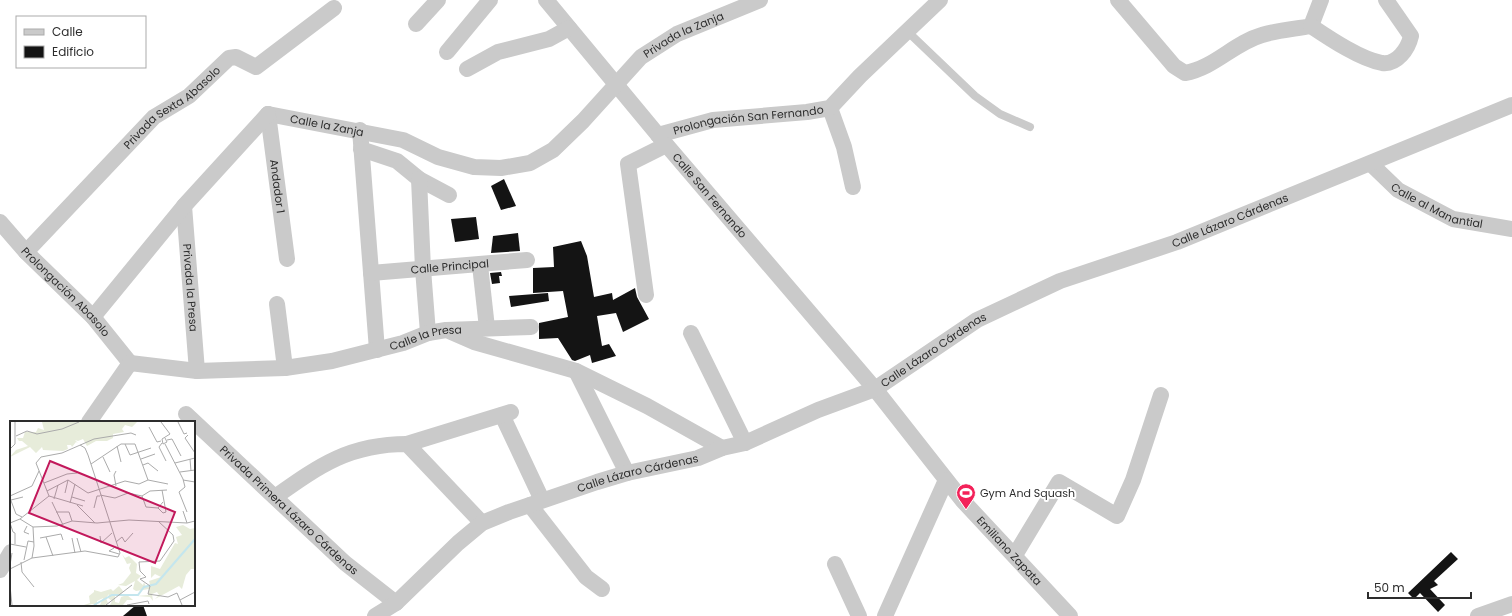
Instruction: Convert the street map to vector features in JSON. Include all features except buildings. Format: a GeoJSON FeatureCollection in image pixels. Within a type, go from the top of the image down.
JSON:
{"type":"FeatureCollection","features":[{"type":"Feature","properties":{"kind":"street"},"geometry":{"type":"LineString","coordinates":[[416,24],[438,0]]}},
{"type":"Feature","properties":{"kind":"street"},"geometry":{"type":"LineString","coordinates":[[447,52],[490,0]]}},
{"type":"Feature","properties":{"kind":"street","name":"Calle San Fernando"},"geometry":{"type":"LineString","coordinates":[[546,0],[662,140],[876,389]]}},
{"type":"Feature","properties":{"kind":"street","name":"Privada la Zanja"},"geometry":{"type":"LineString","coordinates":[[616,84],[641,57],[677,34],[760,0]]}},
{"type":"Feature","properties":{"kind":"street","name":"Prolongación San Fernando"},"geometry":{"type":"LineString","coordinates":[[646,295],[628,164],[662,140],[713,120],[807,112],[830,108],[860,76],[940,0]]}},
{"type":"Feature","properties":{"kind":"street"},"geometry":{"type":"LineString","coordinates":[[1118,0],[1174,66],[1185,73],[1196,71],[1242,44],[1262,35],[1311,26],[1350,50],[1383,63],[1399,58],[1408,46],[1411,36],[1386,0]]}},
{"type":"Feature","properties":{"kind":"street"},"geometry":{"type":"LineString","coordinates":[[1311,26],[1321,0]]}},
{"type":"Feature","properties":{"kind":"street","name":"Privada Sexta Abasolo"},"geometry":{"type":"LineString","coordinates":[[26,252],[159,113],[189,96],[229,58],[236,57],[256,68],[334,8]]}},
{"type":"Feature","properties":{"kind":"street"},"geometry":{"type":"LineString","coordinates":[[467,68],[498,52],[549,39],[569,28]]}},
{"type":"Feature","properties":{"kind":"street","name":"Calle la Zanja"},"geometry":{"type":"LineString","coordinates":[[268,114],[360,130],[403,140],[438,157],[474,167],[501,168],[530,163],[553,150],[616,84]]}},
{"type":"Feature","properties":{"kind":"street","name":"Calle Lázaro Cárdenas"},"geometry":{"type":"LineString","coordinates":[[375,616],[396,602],[482,523],[536,502],[627,473],[698,458],[722,448],[744,443],[818,410],[876,389],[977,320],[1060,281],[1177,242],[1371,164],[1512,105]]}},
{"type":"Feature","properties":{"kind":"street"},"geometry":{"type":"LineString","coordinates":[[830,108],[844,147],[853,187]]}},
{"type":"Feature","properties":{"kind":"street"},"geometry":{"type":"LineString","coordinates":[[93,317],[184,206],[268,114]]}},
{"type":"Feature","properties":{"kind":"street","name":"Andador 1"},"geometry":{"type":"LineString","coordinates":[[268,114],[287,259]]}},
{"type":"Feature","properties":{"kind":"street"},"geometry":{"type":"LineString","coordinates":[[360,130],[378,350]]}},
{"type":"Feature","properties":{"kind":"street"},"geometry":{"type":"LineString","coordinates":[[361,149],[397,161],[419,179],[449,196]]}},
{"type":"Feature","properties":{"kind":"street","name":"Calle al Manantial"},"geometry":{"type":"LineString","coordinates":[[1371,164],[1398,190],[1453,219],[1512,229]]}},
{"type":"Feature","properties":{"kind":"street"},"geometry":{"type":"LineString","coordinates":[[419,179],[423,269],[428,333]]}},
{"type":"Feature","properties":{"kind":"street","name":"Privada la Presa"},"geometry":{"type":"LineString","coordinates":[[184,206],[197,371]]}},
{"type":"Feature","properties":{"kind":"street","name":"Prolongación Abasolo"},"geometry":{"type":"LineString","coordinates":[[0,222],[26,252],[93,317],[130,363]]}},
{"type":"Feature","properties":{"kind":"street","name":"Calle Principal"},"geometry":{"type":"LineString","coordinates":[[371,273],[527,260]]}},
{"type":"Feature","properties":{"kind":"street"},"geometry":{"type":"LineString","coordinates":[[480,265],[487,328]]}},
{"type":"Feature","properties":{"kind":"street"},"geometry":{"type":"LineString","coordinates":[[277,304],[285,368]]}},
{"type":"Feature","properties":{"kind":"street"},"geometry":{"type":"LineString","coordinates":[[446,330],[530,326]]}},
{"type":"Feature","properties":{"kind":"street","name":"Calle la Presa"},"geometry":{"type":"LineString","coordinates":[[130,363],[197,371],[285,368],[332,361],[403,343],[428,333],[446,330],[474,342],[576,371],[647,406],[722,448]]}},
{"type":"Feature","properties":{"kind":"street"},"geometry":{"type":"LineString","coordinates":[[691,333],[744,443]]}},
{"type":"Feature","properties":{"kind":"street"},"geometry":{"type":"LineString","coordinates":[[90,421],[130,363]]}},
{"type":"Feature","properties":{"kind":"street"},"geometry":{"type":"LineString","coordinates":[[576,371],[627,473]]}},
{"type":"Feature","properties":{"kind":"street","name":"Emiliano Zapata"},"geometry":{"type":"LineString","coordinates":[[876,389],[946,480],[1070,616]]}},
{"type":"Feature","properties":{"kind":"street"},"geometry":{"type":"LineString","coordinates":[[1015,555],[1059,482],[1117,516],[1133,480],[1161,395]]}},
{"type":"Feature","properties":{"kind":"street","name":"Privada Primera Lázaro Cárdenas"},"geometry":{"type":"LineString","coordinates":[[186,414],[194,421]]}},
{"type":"Feature","properties":{"kind":"street"},"geometry":{"type":"LineString","coordinates":[[275,497],[314,469],[339,456],[371,446],[407,444],[507,414],[536,502],[586,577],[602,589]]}},
{"type":"Feature","properties":{"kind":"street","name":"Privada Primera Lázaro Cárdenas"},"geometry":{"type":"LineString","coordinates":[[195,422],[345,563],[396,602]]}},
{"type":"Feature","properties":{"kind":"street"},"geometry":{"type":"LineString","coordinates":[[407,444],[482,523]]}},
{"type":"Feature","properties":{"kind":"street"},"geometry":{"type":"LineString","coordinates":[[885,616],[946,480]]}},
{"type":"Feature","properties":{"kind":"street"},"geometry":{"type":"LineString","coordinates":[[0,570],[10,554]]}},
{"type":"Feature","properties":{"kind":"street"},"geometry":{"type":"LineString","coordinates":[[835,564],[859,616]]}},
{"type":"Feature","properties":{"kind":"street"},"geometry":{"type":"LineString","coordinates":[[1478,616],[1512,604]]}},
{"type":"Feature","properties":{"kind":"lane"},"geometry":{"type":"LineString","coordinates":[[908,32],[975,96],[1000,114],[1030,127]]}},
{"type":"Feature","properties":{"kind":"place","name":"Gym And Squash"},"geometry":{"type":"Point","coordinates":[966,510]}}]}
